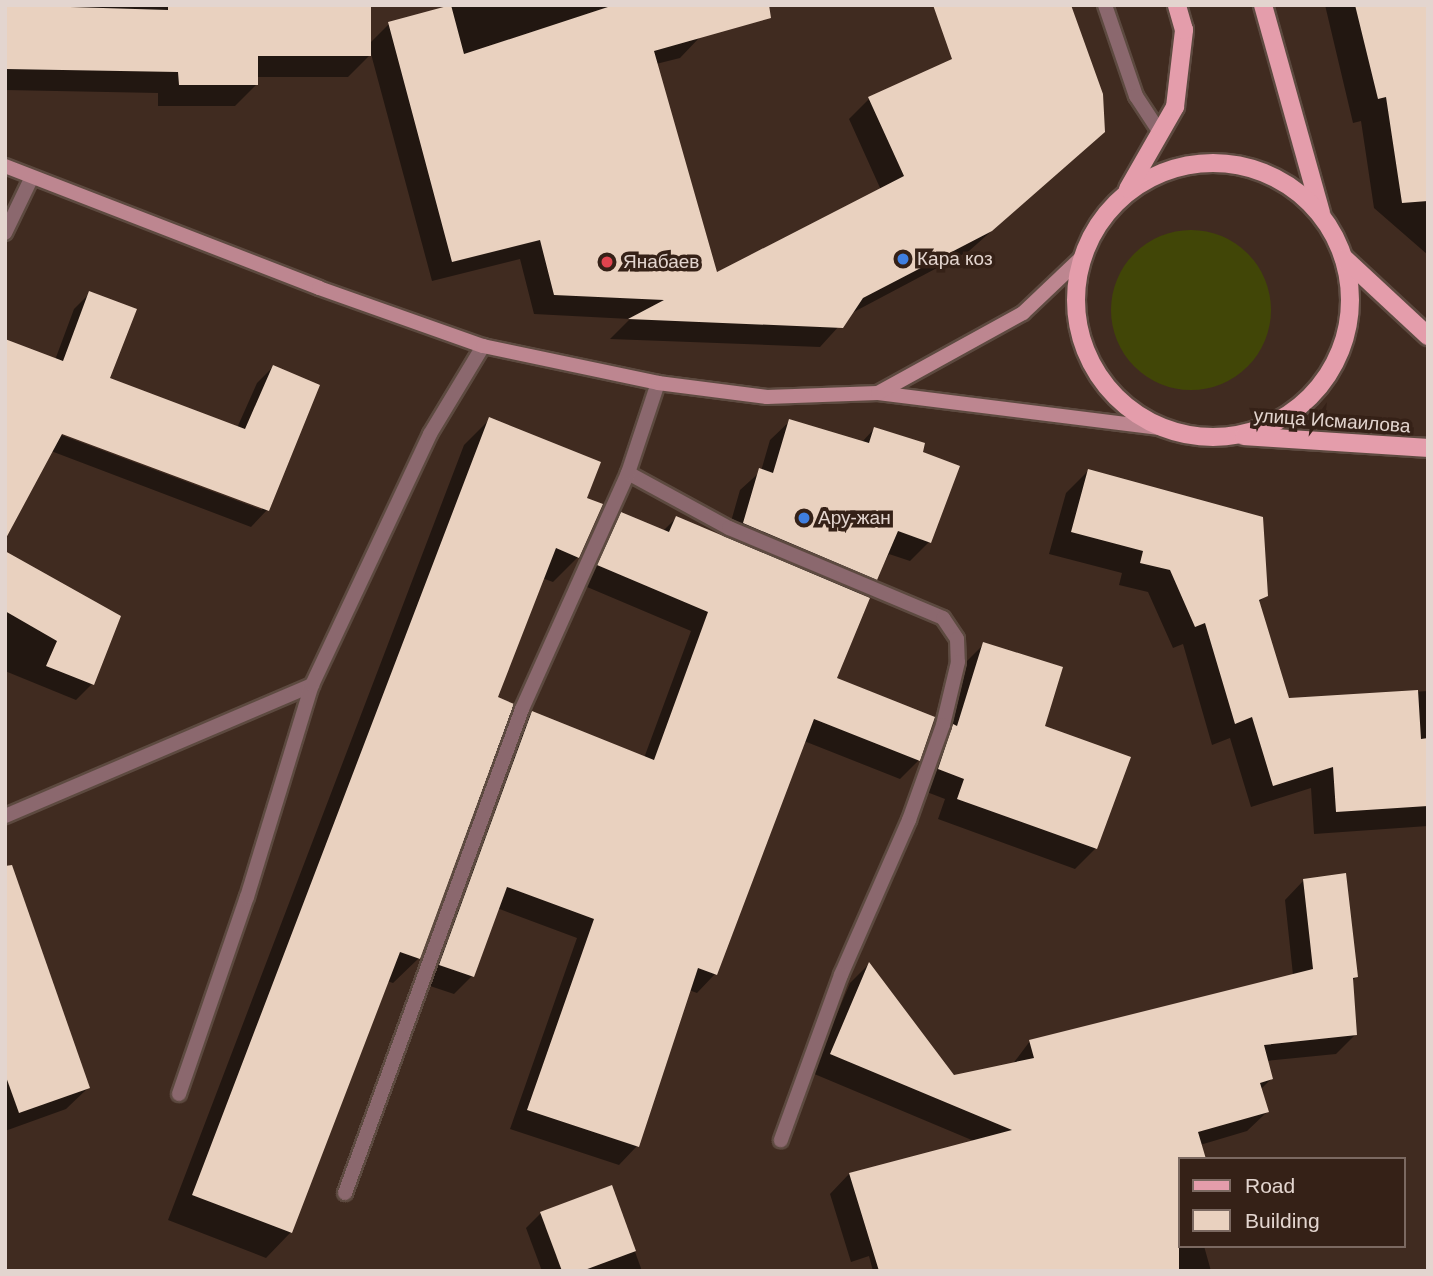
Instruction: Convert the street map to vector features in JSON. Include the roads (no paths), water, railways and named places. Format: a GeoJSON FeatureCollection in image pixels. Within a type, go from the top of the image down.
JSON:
{"type":"FeatureCollection","features":[{"type":"Feature","properties":{"kind":"main road"},"geometry":{"type":"LineString","coordinates":[[1167,429],[1129,409],[1100,378],[1081,341],[1075,298],[1082,257],[1092,234],[1124,195],[1175,107],[1182,73],[1184,30],[1177,5]]}},
{"type":"Feature","properties":{"kind":"main road"},"geometry":{"type":"LineString","coordinates":[[5,166],[483,346],[659,383],[767,397],[878,393],[1167,429],[1199,436],[1233,436],[1271,424],[1304,402],[1330,372],[1346,336],[1350,297],[1344,258],[1322,216],[1263,5]]}},
{"type":"Feature","properties":{"kind":"main road"},"geometry":{"type":"LineString","coordinates":[[1124,195],[1155,175],[1191,164],[1228,163],[1263,172],[1285,184],[1322,216]]}},
{"type":"Feature","properties":{"kind":"main road"},"geometry":{"type":"LineString","coordinates":[[878,393],[1023,313],[1082,257]]}},
{"type":"Feature","properties":{"kind":"main road"},"geometry":{"type":"LineString","coordinates":[[1344,258],[1428,336]]}},
{"type":"Feature","properties":{"kind":"main road","name":"улица Исмаилова"},"geometry":{"type":"LineString","coordinates":[[1233,436],[1428,448]]}},
{"type":"Feature","properties":{"kind":"street"},"geometry":{"type":"LineString","coordinates":[[1105,5],[1136,96],[1161,134]]}},
{"type":"Feature","properties":{"kind":"street"},"geometry":{"type":"LineString","coordinates":[[5,233],[32,177]]}},
{"type":"Feature","properties":{"kind":"street"},"geometry":{"type":"LineString","coordinates":[[179,1094],[247,897],[312,685],[430,434],[483,346]]}},
{"type":"Feature","properties":{"kind":"street"},"geometry":{"type":"LineString","coordinates":[[345,1193],[522,709],[628,473],[659,383]]}},
{"type":"Feature","properties":{"kind":"street"},"geometry":{"type":"LineString","coordinates":[[628,473],[729,528],[943,618],[957,639],[958,662],[943,725],[909,820],[841,975],[781,1140]]}},
{"type":"Feature","properties":{"kind":"street"},"geometry":{"type":"LineString","coordinates":[[5,816],[312,685]]}},
{"type":"Feature","properties":{"kind":"place","name":"Кара коз"},"geometry":{"type":"Point","coordinates":[903,259]}},
{"type":"Feature","properties":{"kind":"place","name":"Янабаев"},"geometry":{"type":"Point","coordinates":[607,262]}},
{"type":"Feature","properties":{"kind":"place","name":"Ару-жан"},"geometry":{"type":"Point","coordinates":[804,518]}}]}
